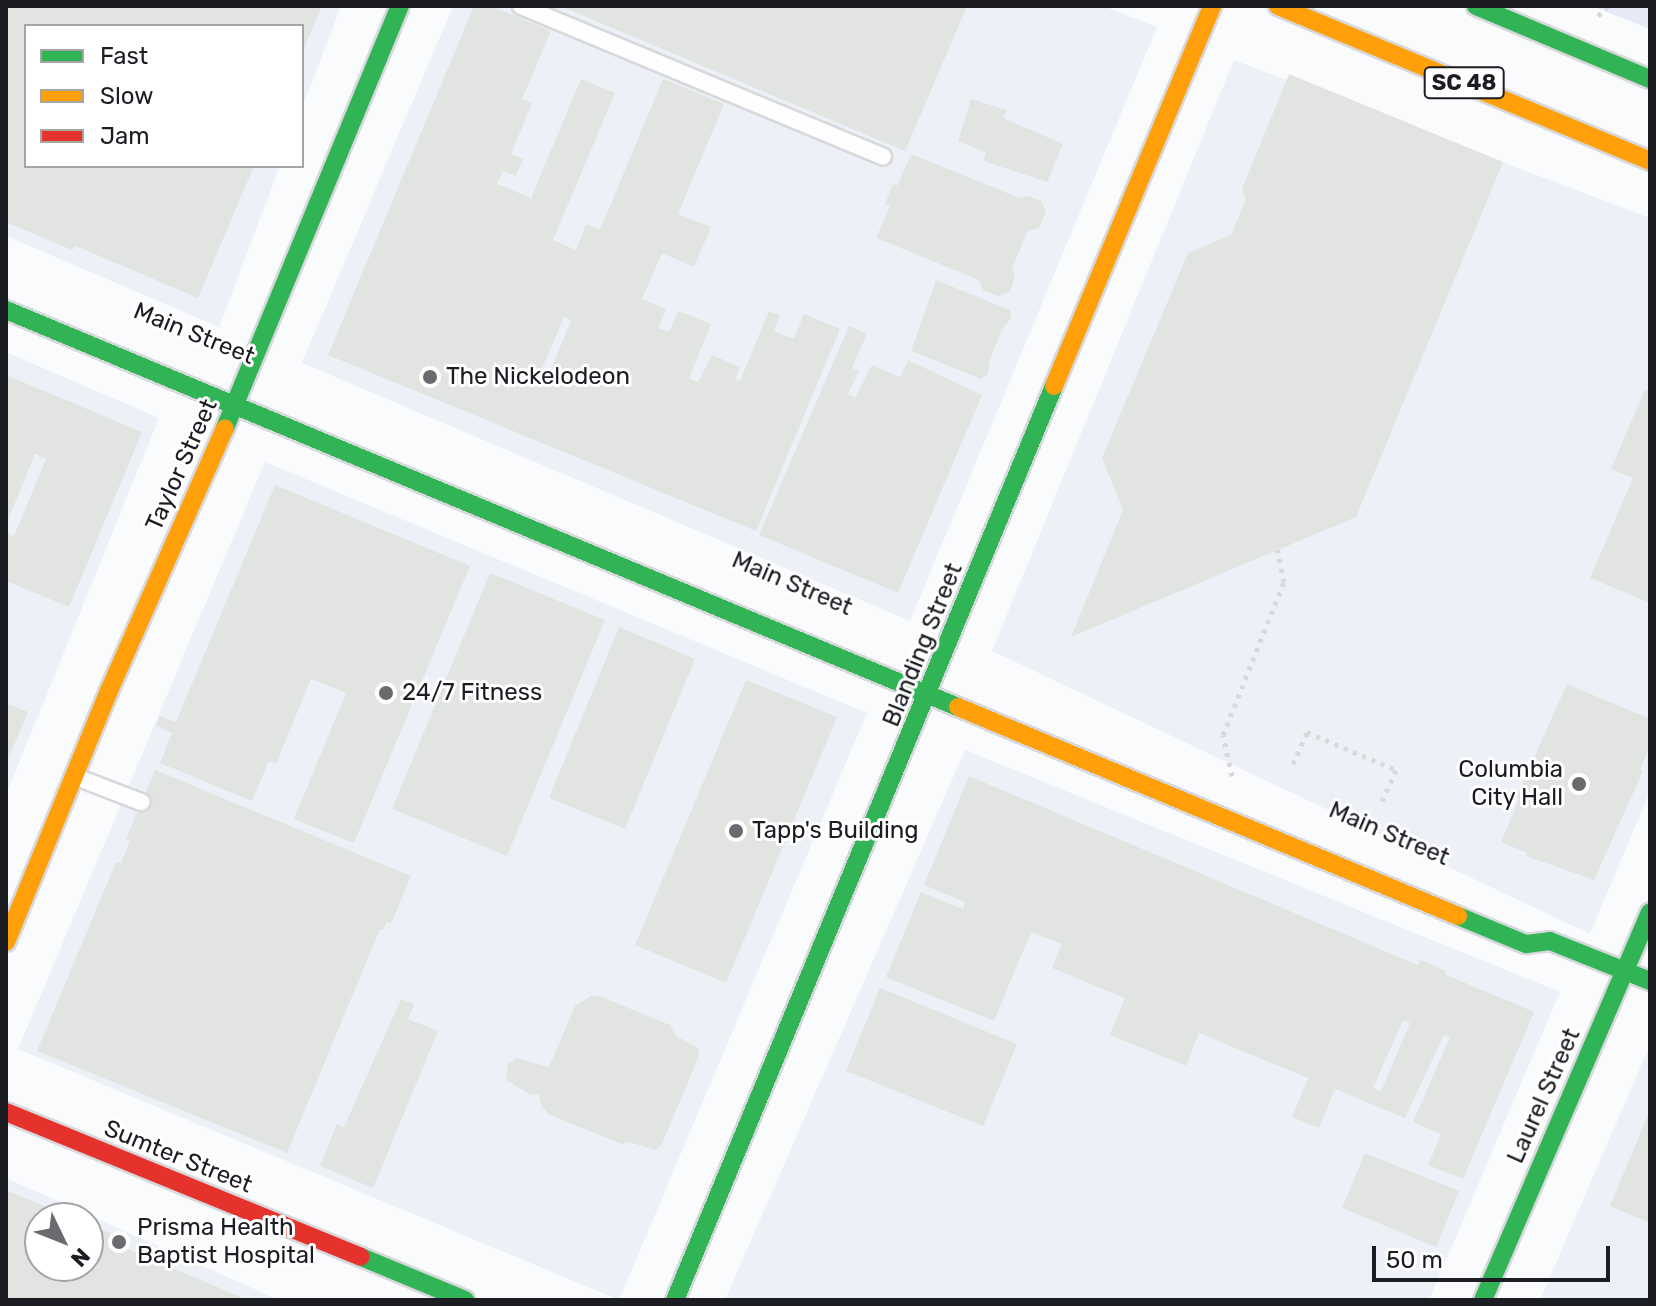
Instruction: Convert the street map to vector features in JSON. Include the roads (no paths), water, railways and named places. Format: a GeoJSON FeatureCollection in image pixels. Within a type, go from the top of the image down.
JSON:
{"type":"FeatureCollection","features":[{"type":"Feature","properties":{"kind":"main road","name":"Taylor Street"},"geometry":{"type":"LineString","coordinates":[[6,942],[74,776],[235,406],[400,6]]}},
{"type":"Feature","properties":{"kind":"main road","name":"Blanding Street"},"geometry":{"type":"LineString","coordinates":[[675,1300],[1212,6]]}},
{"type":"Feature","properties":{"kind":"main road","name":"SC 48"},"geometry":{"type":"LineString","coordinates":[[1278,6],[1650,161]]}},
{"type":"Feature","properties":{"kind":"main road"},"geometry":{"type":"LineString","coordinates":[[1476,6],[1650,79]]}},
{"type":"Feature","properties":{"kind":"main road","name":"Main Street"},"geometry":{"type":"LineString","coordinates":[[6,310],[1526,944],[1550,941],[1650,981]]}},
{"type":"Feature","properties":{"kind":"main road","name":"Laurel Street"},"geometry":{"type":"LineString","coordinates":[[1483,1300],[1650,912]]}},
{"type":"Feature","properties":{"kind":"main road"},"geometry":{"type":"LineString","coordinates":[[1536,921],[1550,941]]}},
{"type":"Feature","properties":{"kind":"main road","name":"Sumter Street"},"geometry":{"type":"LineString","coordinates":[[6,1112],[465,1300]]}},
{"type":"Feature","properties":{"kind":"lane"},"geometry":{"type":"LineString","coordinates":[[521,6],[883,157]]}},
{"type":"Feature","properties":{"kind":"lane"},"geometry":{"type":"LineString","coordinates":[[74,776],[141,802]]}},
{"type":"Feature","properties":{"kind":"place","name":"The Nickelodeon"},"geometry":{"type":"Point","coordinates":[430,377]}},
{"type":"Feature","properties":{"kind":"place","name":"24/7 Fitness"},"geometry":{"type":"Point","coordinates":[386,693]}},
{"type":"Feature","properties":{"kind":"place","name":"Columbia City Hall"},"geometry":{"type":"Point","coordinates":[1579,784]}},
{"type":"Feature","properties":{"kind":"place","name":"Tapp's Building"},"geometry":{"type":"Point","coordinates":[736,831]}},
{"type":"Feature","properties":{"kind":"place","name":"Prisma Health Baptist Hospital"},"geometry":{"type":"Point","coordinates":[119,1242]}}]}
